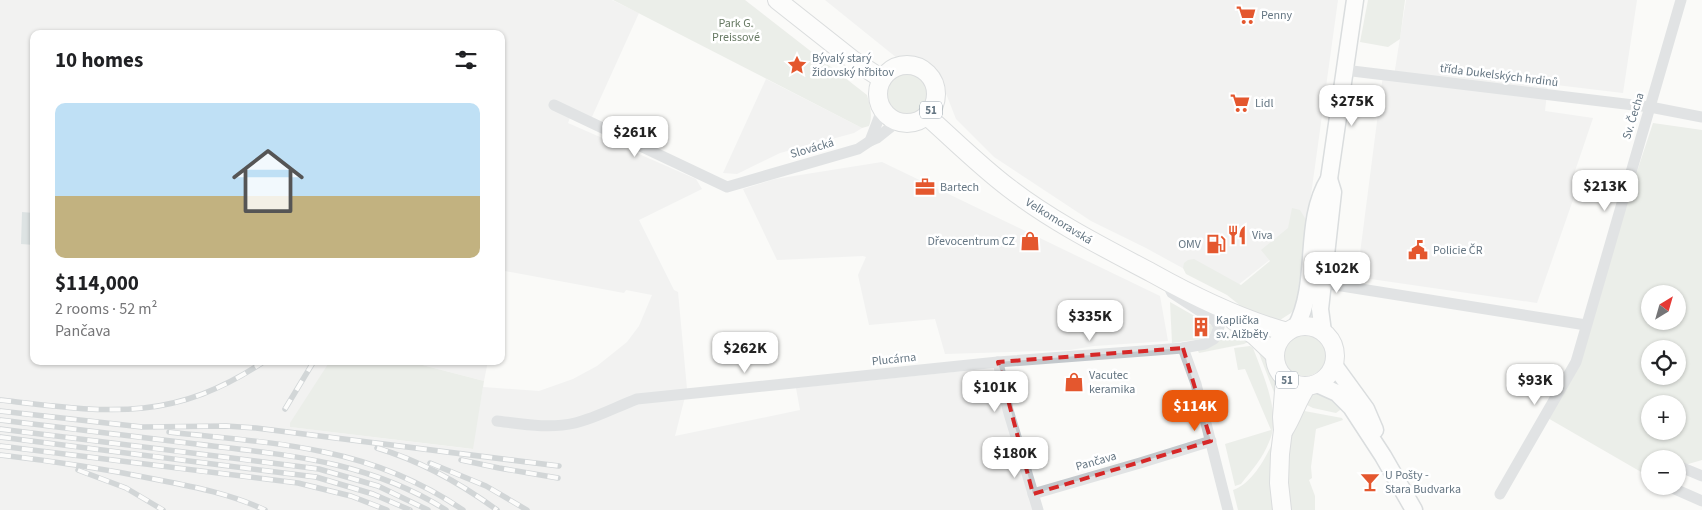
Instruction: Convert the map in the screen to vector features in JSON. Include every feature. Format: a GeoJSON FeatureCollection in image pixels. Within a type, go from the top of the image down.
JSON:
{"type":"FeatureCollection","features":[{"type":"Feature","properties":{"kind":"main road"},"geometry":{"type":"LineString","coordinates":[[777,0],[853,60],[882,79],[878,96],[882,110],[897,122]]}},
{"type":"Feature","properties":{"kind":"main road"},"geometry":{"type":"LineString","coordinates":[[1292,330],[1305,306],[1316,214],[1323,189],[1329,179],[1355,0]]}},
{"type":"Feature","properties":{"kind":"main road","name":"51"},"geometry":{"type":"LineString","coordinates":[[882,79],[894,68],[914,66],[926,73],[934,85],[936,93],[932,109],[927,116],[913,123],[897,122]]}},
{"type":"Feature","properties":{"kind":"main road","name":"Velkomoravská"},"geometry":{"type":"LineString","coordinates":[[927,116],[982,167],[1040,210],[1102,247],[1208,302],[1261,325],[1292,330],[1306,326],[1323,332]]}},
{"type":"Feature","properties":{"kind":"main road"},"geometry":{"type":"LineString","coordinates":[[1329,179],[1333,192],[1320,309],[1323,332],[1330,339],[1334,347],[1334,366],[1366,409],[1383,456]]}},
{"type":"Feature","properties":{"kind":"main road","name":"Velkomoravská"},"geometry":{"type":"LineString","coordinates":[[1208,302],[1255,336],[1275,355],[1278,371],[1285,378]]}},
{"type":"Feature","properties":{"kind":"main road","name":"51"},"geometry":{"type":"LineString","coordinates":[[1275,355],[1277,346],[1292,330]]}},
{"type":"Feature","properties":{"kind":"main road","name":"51"},"geometry":{"type":"LineString","coordinates":[[1284,430],[1298,400],[1312,385],[1324,379],[1334,366]]}},
{"type":"Feature","properties":{"kind":"main road","name":"51"},"geometry":{"type":"LineString","coordinates":[[1285,378],[1291,383],[1312,385]]}},
{"type":"Feature","properties":{"kind":"main road","name":"51"},"geometry":{"type":"LineString","coordinates":[[1282,510],[1279,483],[1280,454],[1284,430],[1282,417],[1285,378]]}},
{"type":"Feature","properties":{"kind":"main road"},"geometry":{"type":"LineString","coordinates":[[1312,385],[1337,393],[1344,398],[1383,456],[1414,510]]}},
{"type":"Feature","properties":{"kind":"street","name":"Sv. Čecha"},"geometry":{"type":"LineString","coordinates":[[1500,494],[1576,362],[1681,0]]}},
{"type":"Feature","properties":{"kind":"street","name":"třída Dukelských hrdinů"},"geometry":{"type":"LineString","coordinates":[[1344,70],[1650,107],[1702,117]]}},
{"type":"Feature","properties":{"kind":"street","name":"Slovácká"},"geometry":{"type":"LineString","coordinates":[[554,105],[727,187],[858,149],[877,138],[897,122]]}},
{"type":"Feature","properties":{"kind":"street"},"geometry":{"type":"LineString","coordinates":[[870,141],[882,110]]}},
{"type":"Feature","properties":{"kind":"street","name":"Plucárna"},"geometry":{"type":"LineString","coordinates":[[497,421],[540,426],[573,424],[637,398],[998,362],[1183,348],[1205,344],[1214,339],[1219,327],[1209,317],[1172,293],[1166,281]]}},
{"type":"Feature","properties":{"kind":"street"},"geometry":{"type":"LineString","coordinates":[[1323,283],[1586,325]]}},
{"type":"Feature","properties":{"kind":"street"},"geometry":{"type":"LineString","coordinates":[[1183,348],[1196,384],[1228,510]]}},
{"type":"Feature","properties":{"kind":"street"},"geometry":{"type":"LineString","coordinates":[[998,362],[1008,410],[1038,510]]}},
{"type":"Feature","properties":{"kind":"street","name":"Pančava"},"geometry":{"type":"LineString","coordinates":[[1033,494],[1140,464],[1211,441]]}},
{"type":"Feature","properties":{"kind":"street"},"geometry":{"type":"LineString","coordinates":[[1686,469],[1702,476]]}},
{"type":"Feature","properties":{"kind":"street"},"geometry":{"type":"LineString","coordinates":[[1686,494],[1702,502]]}},
{"type":"Feature","properties":{"kind":"highlighted area"},"geometry":{"type":"Polygon","coordinates":[[[1183,348],[1211,441],[1033,494],[998,362],[1183,348]]]}},
{"type":"Feature","properties":{"kind":"shaded area"},"geometry":{"type":"Polygon","coordinates":[[[0,0],[612,0],[639,13],[591,119],[573,110],[568,123],[696,179],[702,189],[639,220],[674,290],[678,292],[687,389],[675,436],[800,410],[796,388],[993,368],[1012,441],[1033,510],[0,510],[0,0]]]}},
{"type":"Feature","properties":{"kind":"shaded area"},"geometry":{"type":"Polygon","coordinates":[[[825,0],[1338,0],[1306,231],[1228,293],[1146,248],[1091,221],[994,157],[956,119],[936,68],[897,58],[825,0]]]}},
{"type":"Feature","properties":{"kind":"shaded area"},"geometry":{"type":"Polygon","coordinates":[[[1406,0],[1637,0],[1623,93],[1548,84],[1545,111],[1593,118],[1574,174],[1581,177],[1537,303],[1357,277],[1383,75],[1394,76],[1406,0]]]}},
{"type":"Feature","properties":{"kind":"shaded area"},"geometry":{"type":"Polygon","coordinates":[[[766,79],[862,128],[854,133],[780,153],[737,174],[723,173],[766,79]]]}},
{"type":"Feature","properties":{"kind":"shaded area"},"geometry":{"type":"Polygon","coordinates":[[[882,162],[1160,296],[1168,341],[1094,346],[1070,350],[945,354],[935,319],[869,325],[858,275],[866,257],[777,260],[743,189],[775,179],[882,162]]]}},
{"type":"Feature","properties":{"kind":"shaded area"},"geometry":{"type":"Polygon","coordinates":[[[22,212],[30,213],[30,245],[21,244],[22,212]]]}},
{"type":"Feature","properties":{"kind":"shaded area"},"geometry":{"type":"Polygon","coordinates":[[[422,365],[487,365],[484,381],[422,365]]]}},
{"type":"Feature","properties":{"kind":"green space","name":"Park G. Preissové"},"geometry":{"type":"Polygon","coordinates":[[[613,0],[745,0],[867,95],[871,114],[869,126],[862,128],[613,0]]]}},
{"type":"Feature","properties":{"kind":"green space"},"geometry":{"type":"Polygon","coordinates":[[[1368,0],[1405,0],[1400,39],[1388,47],[1360,42],[1368,0]]]}},
{"type":"Feature","properties":{"kind":"green space"},"geometry":{"type":"Polygon","coordinates":[[[906,73],[918,77],[924,83],[928,95],[924,107],[918,113],[906,117],[894,113],[888,107],[884,95],[888,83],[894,77],[906,73]]]}},
{"type":"Feature","properties":{"kind":"green space"},"geometry":{"type":"Polygon","coordinates":[[[1653,123],[1702,130],[1702,460],[1686,465],[1686,450],[1641,450],[1641,472],[1546,417],[1578,363],[1596,296],[1653,123]]]}},
{"type":"Feature","properties":{"kind":"green space"},"geometry":{"type":"Polygon","coordinates":[[[1292,208],[1300,210],[1308,223],[1296,307],[1291,313],[1280,320],[1252,315],[1227,295],[1186,274],[1183,268],[1184,263],[1194,259],[1241,285],[1270,261],[1261,250],[1288,228],[1292,208]]]}},
{"type":"Feature","properties":{"kind":"green space"},"geometry":{"type":"Polygon","coordinates":[[[1170,302],[1212,326],[1213,328],[1208,338],[1172,343],[1170,302]]]}},
{"type":"Feature","properties":{"kind":"green space"},"geometry":{"type":"Polygon","coordinates":[[[1231,334],[1248,342],[1199,353],[1197,349],[1219,340],[1223,335],[1231,334]]]}},
{"type":"Feature","properties":{"kind":"green space"},"geometry":{"type":"Polygon","coordinates":[[[1309,334],[1317,337],[1323,343],[1326,355],[1323,367],[1317,373],[1301,376],[1293,373],[1287,367],[1284,351],[1287,343],[1293,337],[1309,334]]]}},
{"type":"Feature","properties":{"kind":"green space"},"geometry":{"type":"Polygon","coordinates":[[[1255,343],[1268,356],[1271,370],[1277,383],[1275,395],[1255,343]]]}},
{"type":"Feature","properties":{"kind":"green space"},"geometry":{"type":"Polygon","coordinates":[[[1250,346],[1253,348],[1270,395],[1273,420],[1272,431],[1269,442],[1260,459],[1241,484],[1235,486],[1225,444],[1271,430],[1245,369],[1238,370],[1234,348],[1250,346]]]}},
{"type":"Feature","properties":{"kind":"green space"},"geometry":{"type":"Polygon","coordinates":[[[327,365],[422,365],[484,381],[473,449],[290,427],[290,423],[327,365]]]}},
{"type":"Feature","properties":{"kind":"green space"},"geometry":{"type":"Polygon","coordinates":[[[1323,393],[1344,407],[1336,413],[1313,408],[1303,403],[1314,394],[1323,393]]]}},
{"type":"Feature","properties":{"kind":"green space"},"geometry":{"type":"Polygon","coordinates":[[[1299,410],[1342,418],[1343,420],[1316,429],[1311,467],[1312,478],[1309,480],[1315,496],[1315,510],[1288,510],[1288,443],[1299,410]]]}},
{"type":"Feature","properties":{"kind":"green space"},"geometry":{"type":"Polygon","coordinates":[[[1272,444],[1274,445],[1275,510],[1238,510],[1233,490],[1246,483],[1261,464],[1272,444]]]}},
{"type":"Feature","properties":{"kind":"railway"},"geometry":{"type":"LineString","coordinates":[[0,400],[72,408],[137,409],[168,404],[199,395],[231,381],[258,365]]}},
{"type":"Feature","properties":{"kind":"railway"},"geometry":{"type":"LineString","coordinates":[[285,409],[312,365]]}},
{"type":"Feature","properties":{"kind":"railway"},"geometry":{"type":"LineString","coordinates":[[0,411],[142,427],[226,426],[256,428],[559,466]]}},
{"type":"Feature","properties":{"kind":"railway"},"geometry":{"type":"LineString","coordinates":[[0,420],[262,452],[325,462],[386,480],[416,493],[446,510]]}},
{"type":"Feature","properties":{"kind":"railway"},"geometry":{"type":"LineString","coordinates":[[0,429],[319,469],[378,486],[428,510]]}},
{"type":"Feature","properties":{"kind":"railway"},"geometry":{"type":"LineString","coordinates":[[169,432],[286,445],[361,461],[414,482],[463,510]]}},
{"type":"Feature","properties":{"kind":"railway"},"geometry":{"type":"LineString","coordinates":[[0,437],[316,477],[373,494],[410,510]]}},
{"type":"Feature","properties":{"kind":"railway"},"geometry":{"type":"LineString","coordinates":[[0,446],[298,483],[351,496],[387,510]]}},
{"type":"Feature","properties":{"kind":"railway"},"geometry":{"type":"LineString","coordinates":[[377,448],[425,466],[469,491],[497,510]]}},
{"type":"Feature","properties":{"kind":"railway"},"geometry":{"type":"LineString","coordinates":[[0,455],[99,469],[186,485],[226,495],[265,510]]}},
{"type":"Feature","properties":{"kind":"railway"},"geometry":{"type":"LineString","coordinates":[[461,460],[558,478]]}},
{"type":"Feature","properties":{"kind":"railway"},"geometry":{"type":"LineString","coordinates":[[430,463],[486,486],[527,510]]}},
{"type":"Feature","properties":{"kind":"railway"},"geometry":{"type":"LineString","coordinates":[[78,470],[126,488],[163,510]]}},
{"type":"Feature","properties":{"kind":"place","name":"Penny"},"geometry":{"type":"Point","coordinates":[1246,15]}},
{"type":"Feature","properties":{"kind":"place","name":"Bývalý starý židovský hřbitov"},"geometry":{"type":"Point","coordinates":[797,65]}},
{"type":"Feature","properties":{"kind":"place","name":"Lidl"},"geometry":{"type":"Point","coordinates":[1240,103]}},
{"type":"Feature","properties":{"kind":"place","name":"Bartech"},"geometry":{"type":"Point","coordinates":[925,187]}},
{"type":"Feature","properties":{"kind":"place","name":"Viva"},"geometry":{"type":"Point","coordinates":[1237,235]}},
{"type":"Feature","properties":{"kind":"place","name":"Dřevocentrum CZ"},"geometry":{"type":"Point","coordinates":[1030,241]}},
{"type":"Feature","properties":{"kind":"place","name":"OMV"},"geometry":{"type":"Point","coordinates":[1216,244]}},
{"type":"Feature","properties":{"kind":"place","name":"Policie ČR"},"geometry":{"type":"Point","coordinates":[1418,250]}},
{"type":"Feature","properties":{"kind":"place","name":"Kaplička sv. Alžběty"},"geometry":{"type":"Point","coordinates":[1201,327]}},
{"type":"Feature","properties":{"kind":"place","name":"Vacutec keramika"},"geometry":{"type":"Point","coordinates":[1074,382]}},
{"type":"Feature","properties":{"kind":"place","name":"U Pošty - Stara Budvarka"},"geometry":{"type":"Point","coordinates":[1370,482]}}]}
